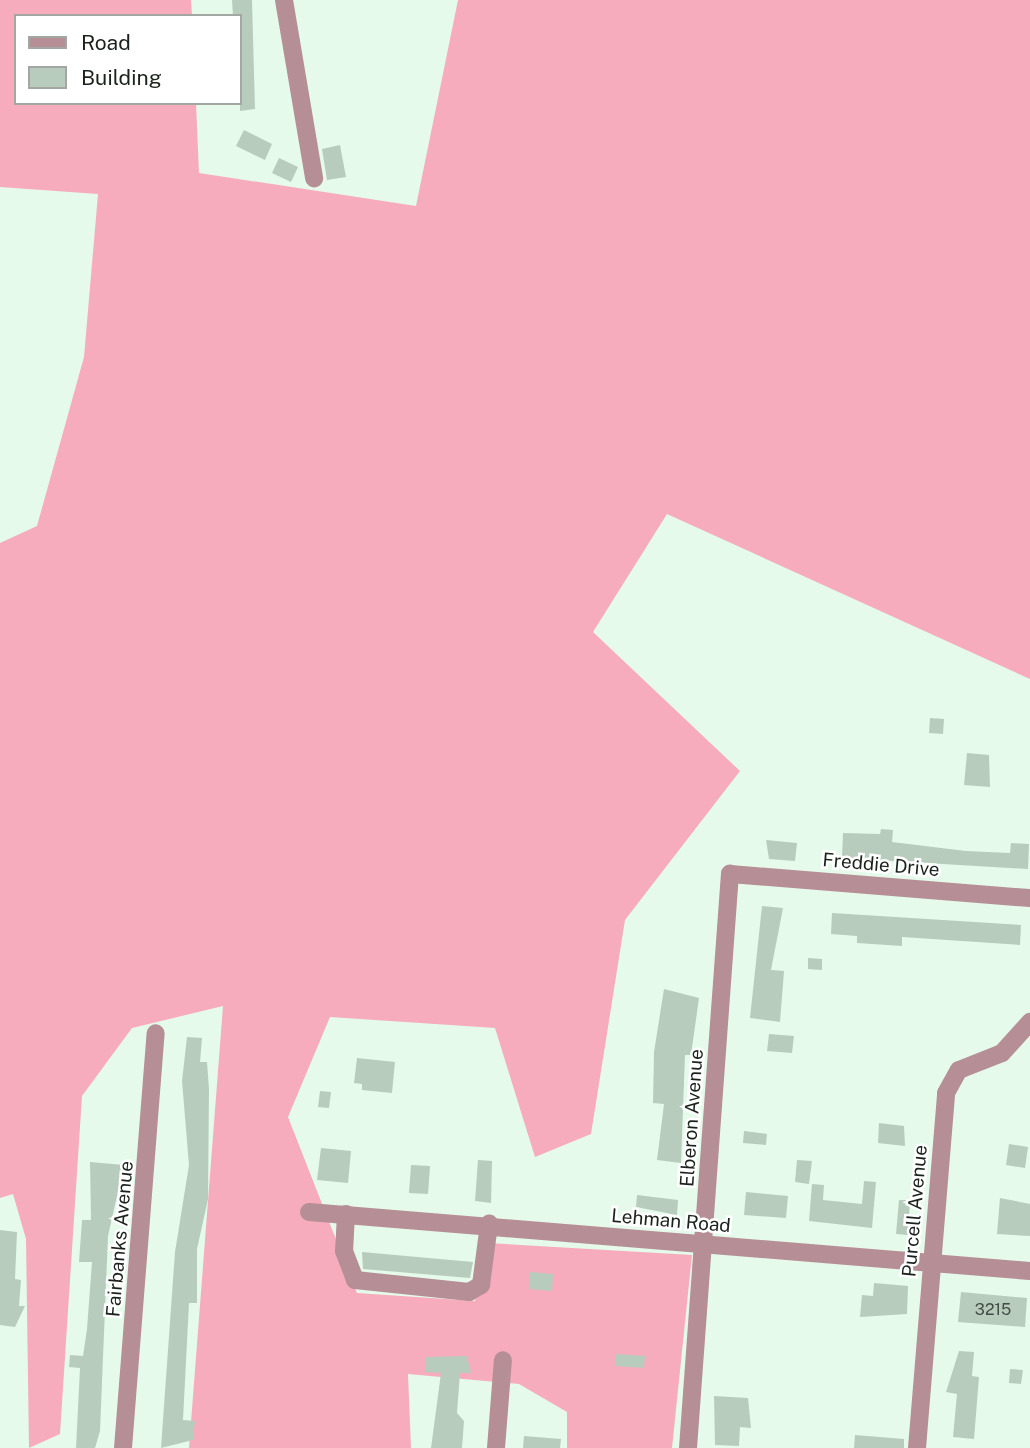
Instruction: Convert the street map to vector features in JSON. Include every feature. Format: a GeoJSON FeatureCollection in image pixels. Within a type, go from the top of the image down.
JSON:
{"type":"FeatureCollection","features":[{"type":"Feature","properties":{"kind":"street"},"geometry":{"type":"LineString","coordinates":[[284,0],[287,42],[302,88],[314,178]]}},
{"type":"Feature","properties":{"kind":"street","name":"Freddie Drive"},"geometry":{"type":"LineString","coordinates":[[730,874],[1030,898]]}},
{"type":"Feature","properties":{"kind":"street","name":"Elberon Avenue"},"geometry":{"type":"LineString","coordinates":[[688,1448],[730,874]]}},
{"type":"Feature","properties":{"kind":"street","name":"Purcell Avenue"},"geometry":{"type":"LineString","coordinates":[[917,1448],[948,1084],[959,1070],[1002,1053],[1030,1022]]}},
{"type":"Feature","properties":{"kind":"street","name":"Fairbanks Avenue"},"geometry":{"type":"LineString","coordinates":[[123,1448],[156,1033]]}},
{"type":"Feature","properties":{"kind":"street","name":"Lehman Road"},"geometry":{"type":"LineString","coordinates":[[309,1212],[489,1224],[704,1245],[1030,1271]]}},
{"type":"Feature","properties":{"kind":"street"},"geometry":{"type":"LineString","coordinates":[[346,1214],[344,1251],[355,1280],[469,1292],[481,1285],[489,1224]]}},
{"type":"Feature","properties":{"kind":"street"},"geometry":{"type":"LineString","coordinates":[[496,1448],[503,1360]]}},
{"type":"Feature","properties":{"kind":"shaded area"},"geometry":{"type":"Polygon","coordinates":[[[0,0],[191,0],[192,14],[14,14],[14,105],[196,105],[199,173],[416,206],[458,0],[1030,0],[1030,679],[667,514],[593,632],[740,771],[625,920],[591,1134],[535,1157],[495,1028],[330,1017],[288,1117],[357,1293],[475,1301],[488,1243],[692,1255],[672,1448],[567,1448],[567,1412],[519,1384],[408,1374],[411,1448],[189,1448],[223,1006],[132,1028],[82,1096],[60,1434],[29,1448],[26,1239],[13,1194],[0,1198],[0,543],[37,526],[84,357],[98,194],[0,187],[0,0]]]}},
{"type":"Feature","properties":{"kind":"building"},"geometry":{"type":"Polygon","coordinates":[[[232,0],[252,0],[255,109],[240,111],[242,14],[233,14],[232,0]]]}},
{"type":"Feature","properties":{"kind":"building"},"geometry":{"type":"Polygon","coordinates":[[[244,130],[272,144],[265,160],[236,146],[244,130]]]}},
{"type":"Feature","properties":{"kind":"building"},"geometry":{"type":"Polygon","coordinates":[[[340,145],[346,177],[327,180],[322,149],[340,145]]]}},
{"type":"Feature","properties":{"kind":"building"},"geometry":{"type":"Polygon","coordinates":[[[279,158],[298,167],[291,182],[272,173],[279,158]]]}},
{"type":"Feature","properties":{"kind":"building"},"geometry":{"type":"Polygon","coordinates":[[[930,718],[944,719],[943,734],[929,733],[930,718]]]}},
{"type":"Feature","properties":{"kind":"building"},"geometry":{"type":"Polygon","coordinates":[[[967,753],[989,755],[990,787],[964,785],[967,753]]]}},
{"type":"Feature","properties":{"kind":"building"},"geometry":{"type":"Polygon","coordinates":[[[881,829],[893,830],[892,842],[966,851],[1010,853],[1011,843],[1029,844],[1028,869],[842,858],[843,833],[880,834],[881,829]]]}},
{"type":"Feature","properties":{"kind":"building"},"geometry":{"type":"Polygon","coordinates":[[[766,840],[797,843],[795,861],[769,859],[766,840]]]}},
{"type":"Feature","properties":{"kind":"building"},"geometry":{"type":"Polygon","coordinates":[[[762,906],[783,908],[771,970],[784,971],[780,1022],[750,1018],[762,906]]]}},
{"type":"Feature","properties":{"kind":"building"},"geometry":{"type":"Polygon","coordinates":[[[832,913],[1021,925],[1020,945],[902,937],[902,946],[857,943],[857,936],[831,934],[832,913]]]}},
{"type":"Feature","properties":{"kind":"building"},"geometry":{"type":"Polygon","coordinates":[[[808,958],[822,959],[822,970],[808,969],[808,958]]]}},
{"type":"Feature","properties":{"kind":"building"},"geometry":{"type":"Polygon","coordinates":[[[664,989],[699,998],[691,1055],[685,1055],[681,1163],[657,1160],[664,1104],[653,1103],[654,1052],[664,989]]]}},
{"type":"Feature","properties":{"kind":"building"},"geometry":{"type":"Polygon","coordinates":[[[769,1034],[794,1036],[792,1053],[767,1051],[769,1034]]]}},
{"type":"Feature","properties":{"kind":"building"},"geometry":{"type":"Polygon","coordinates":[[[187,1037],[202,1038],[200,1062],[207,1062],[209,1089],[208,1199],[197,1249],[197,1303],[189,1303],[183,1420],[195,1421],[193,1440],[161,1448],[175,1252],[189,1165],[182,1081],[187,1037]]]}},
{"type":"Feature","properties":{"kind":"building"},"geometry":{"type":"Polygon","coordinates":[[[357,1058],[395,1062],[392,1093],[362,1090],[362,1084],[354,1083],[357,1058]]]}},
{"type":"Feature","properties":{"kind":"building"},"geometry":{"type":"Polygon","coordinates":[[[320,1091],[331,1092],[329,1108],[318,1107],[320,1091]]]}},
{"type":"Feature","properties":{"kind":"building"},"geometry":{"type":"Polygon","coordinates":[[[879,1123],[904,1126],[905,1146],[878,1143],[879,1123]]]}},
{"type":"Feature","properties":{"kind":"building"},"geometry":{"type":"Polygon","coordinates":[[[744,1131],[767,1134],[766,1145],[743,1143],[744,1131]]]}},
{"type":"Feature","properties":{"kind":"building"},"geometry":{"type":"Polygon","coordinates":[[[1009,1144],[1028,1147],[1025,1168],[1006,1165],[1009,1144]]]}},
{"type":"Feature","properties":{"kind":"building"},"geometry":{"type":"Polygon","coordinates":[[[321,1148],[351,1151],[348,1183],[317,1180],[321,1148]]]}},
{"type":"Feature","properties":{"kind":"building"},"geometry":{"type":"Polygon","coordinates":[[[478,1160],[492,1161],[491,1203],[475,1201],[478,1160]]]}},
{"type":"Feature","properties":{"kind":"building"},"geometry":{"type":"Polygon","coordinates":[[[797,1160],[812,1161],[809,1184],[795,1182],[797,1160]]]}},
{"type":"Feature","properties":{"kind":"building"},"geometry":{"type":"Polygon","coordinates":[[[90,1162],[124,1165],[108,1236],[100,1431],[95,1448],[76,1448],[80,1368],[69,1367],[70,1355],[83,1356],[87,1329],[92,1262],[79,1262],[82,1220],[91,1220],[90,1162]]]}},
{"type":"Feature","properties":{"kind":"building"},"geometry":{"type":"Polygon","coordinates":[[[411,1165],[430,1166],[428,1194],[409,1193],[411,1165]]]}},
{"type":"Feature","properties":{"kind":"building"},"geometry":{"type":"Polygon","coordinates":[[[864,1181],[876,1182],[872,1228],[809,1221],[812,1184],[824,1185],[823,1200],[862,1204],[864,1181]]]}},
{"type":"Feature","properties":{"kind":"building"},"geometry":{"type":"Polygon","coordinates":[[[746,1192],[788,1196],[786,1218],[744,1215],[746,1192]]]}},
{"type":"Feature","properties":{"kind":"building"},"geometry":{"type":"Polygon","coordinates":[[[637,1195],[678,1200],[677,1215],[636,1207],[637,1195]]]}},
{"type":"Feature","properties":{"kind":"building"},"geometry":{"type":"Polygon","coordinates":[[[1000,1198],[1030,1204],[1030,1236],[997,1234],[1000,1198]]]}},
{"type":"Feature","properties":{"kind":"building"},"geometry":{"type":"Polygon","coordinates":[[[899,1200],[910,1200],[908,1235],[896,1234],[899,1200]]]}},
{"type":"Feature","properties":{"kind":"building"},"geometry":{"type":"Polygon","coordinates":[[[0,1230],[17,1232],[15,1279],[21,1280],[19,1306],[25,1306],[15,1327],[0,1325],[0,1230]]]}},
{"type":"Feature","properties":{"kind":"building"},"geometry":{"type":"Polygon","coordinates":[[[362,1252],[473,1262],[470,1278],[363,1269],[362,1252]]]}},
{"type":"Feature","properties":{"kind":"building"},"geometry":{"type":"Polygon","coordinates":[[[530,1272],[553,1274],[552,1291],[529,1289],[530,1272]]]}},
{"type":"Feature","properties":{"kind":"building"},"geometry":{"type":"Polygon","coordinates":[[[874,1283],[908,1286],[907,1314],[860,1317],[862,1295],[873,1296],[874,1283]]]}},
{"type":"Feature","properties":{"kind":"building"},"geometry":{"type":"Polygon","coordinates":[[[961,1292],[1027,1298],[1025,1327],[958,1322],[961,1292]]]}},
{"type":"Feature","properties":{"kind":"building"},"geometry":{"type":"Polygon","coordinates":[[[959,1351],[974,1352],[972,1376],[979,1377],[974,1439],[953,1437],[957,1394],[946,1392],[959,1351]]]}},
{"type":"Feature","properties":{"kind":"building"},"geometry":{"type":"Polygon","coordinates":[[[616,1354],[645,1356],[644,1368],[615,1366],[616,1354]]]}},
{"type":"Feature","properties":{"kind":"building"},"geometry":{"type":"Polygon","coordinates":[[[467,1356],[471,1373],[460,1373],[457,1413],[464,1421],[462,1448],[431,1448],[441,1373],[425,1372],[426,1357],[467,1356]]]}},
{"type":"Feature","properties":{"kind":"building"},"geometry":{"type":"Polygon","coordinates":[[[1010,1369],[1023,1370],[1021,1384],[1009,1383],[1010,1369]]]}},
{"type":"Feature","properties":{"kind":"building"},"geometry":{"type":"Polygon","coordinates":[[[714,1396],[748,1398],[751,1428],[740,1427],[739,1446],[715,1445],[714,1396]]]}},
{"type":"Feature","properties":{"kind":"building"},"geometry":{"type":"Polygon","coordinates":[[[855,1435],[904,1439],[904,1448],[854,1448],[855,1435]]]}},
{"type":"Feature","properties":{"kind":"building"},"geometry":{"type":"Polygon","coordinates":[[[524,1436],[561,1439],[560,1448],[523,1448],[524,1436]]]}}]}
